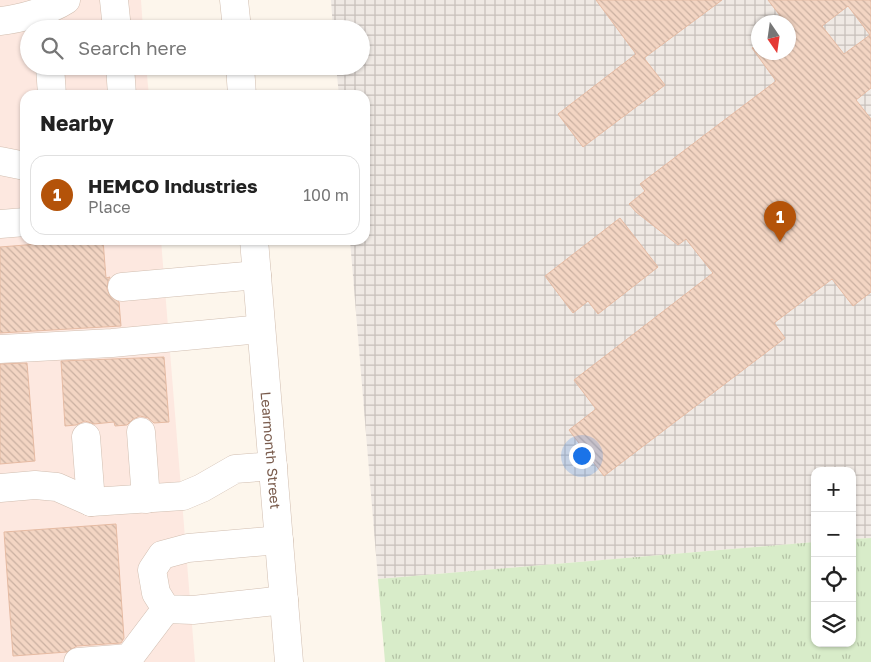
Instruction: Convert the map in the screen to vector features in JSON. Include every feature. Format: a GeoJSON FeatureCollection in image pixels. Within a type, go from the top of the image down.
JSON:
{"type":"FeatureCollection","features":[{"type":"Feature","properties":{"kind":"street"},"geometry":{"type":"LineString","coordinates":[[114,0],[116,20]]}},
{"type":"Feature","properties":{"kind":"street"},"geometry":{"type":"LineString","coordinates":[[234,0],[235,20]]}},
{"type":"Feature","properties":{"kind":"street"},"geometry":{"type":"LineString","coordinates":[[0,22],[53,13]]}},
{"type":"Feature","properties":{"kind":"street"},"geometry":{"type":"LineString","coordinates":[[51,75],[52,90]]}},
{"type":"Feature","properties":{"kind":"street"},"geometry":{"type":"LineString","coordinates":[[121,75],[122,90]]}},
{"type":"Feature","properties":{"kind":"street"},"geometry":{"type":"LineString","coordinates":[[241,75],[242,90]]}},
{"type":"Feature","properties":{"kind":"street"},"geometry":{"type":"LineString","coordinates":[[0,161],[20,165]]}},
{"type":"Feature","properties":{"kind":"street"},"geometry":{"type":"LineString","coordinates":[[0,224],[20,222]]}},
{"type":"Feature","properties":{"kind":"street","name":"Learmonth Street"},"geometry":{"type":"LineString","coordinates":[[254,245],[289,662]]}},
{"type":"Feature","properties":{"kind":"street"},"geometry":{"type":"LineString","coordinates":[[122,287],[257,276]]}},
{"type":"Feature","properties":{"kind":"street"},"geometry":{"type":"LineString","coordinates":[[0,348],[112,343],[261,329]]}},
{"type":"Feature","properties":{"kind":"street"},"geometry":{"type":"LineString","coordinates":[[141,432],[146,499]]}},
{"type":"Feature","properties":{"kind":"street"},"geometry":{"type":"LineString","coordinates":[[86,437],[91,502]]}},
{"type":"Feature","properties":{"kind":"street"},"geometry":{"type":"LineString","coordinates":[[0,488],[35,485],[57,487],[91,502],[146,499],[183,496],[236,470],[273,466]]}},
{"type":"Feature","properties":{"kind":"street"},"geometry":{"type":"LineString","coordinates":[[166,609],[156,593],[152,570],[162,555],[188,548],[279,540]]}},
{"type":"Feature","properties":{"kind":"street"},"geometry":{"type":"LineString","coordinates":[[166,609],[193,610],[284,600]]}},
{"type":"Feature","properties":{"kind":"street"},"geometry":{"type":"LineString","coordinates":[[78,662],[129,658],[166,609]]}},
{"type":"Feature","properties":{"kind":"shaded area"},"geometry":{"type":"Polygon","coordinates":[[[0,0],[141,0],[142,20],[20,20],[20,75],[147,75],[148,90],[20,90],[20,245],[161,245],[195,662],[0,662],[0,0]]]}},
{"type":"Feature","properties":{"kind":"shaded area"},"geometry":{"type":"Polygon","coordinates":[[[331,0],[871,0],[871,538],[856,539],[856,467],[811,467],[811,542],[378,579],[350,245],[370,245],[370,90],[338,90],[337,75],[370,75],[370,20],[332,20],[331,0]]]}},
{"type":"Feature","properties":{"kind":"green space"},"geometry":{"type":"Polygon","coordinates":[[[871,538],[871,662],[385,662],[378,579],[811,542],[811,647],[856,647],[856,539],[871,538]]]}},
{"type":"Feature","properties":{"kind":"building"},"geometry":{"type":"Polygon","coordinates":[[[596,0],[722,0],[644,58],[665,85],[583,147],[558,114],[636,54],[596,0]]]}},
{"type":"Feature","properties":{"kind":"building"},"geometry":{"type":"Polygon","coordinates":[[[768,0],[871,0],[871,88],[856,100],[871,119],[871,292],[853,306],[832,279],[774,323],[785,338],[604,476],[569,430],[596,409],[574,380],[713,273],[686,239],[678,245],[636,212],[629,204],[645,191],[640,184],[776,81],[761,60],[796,60],[796,15],[780,15],[768,0]],[[848,6],[822,26],[844,54],[870,35],[848,6]]]}},
{"type":"Feature","properties":{"kind":"building"},"geometry":{"type":"Polygon","coordinates":[[[620,218],[658,267],[598,314],[588,301],[573,313],[545,276],[620,218]]]}},
{"type":"Feature","properties":{"kind":"building"},"geometry":{"type":"Polygon","coordinates":[[[25,245],[103,245],[106,278],[110,277],[107,289],[110,296],[119,302],[121,326],[0,333],[0,247],[25,245]]]}},
{"type":"Feature","properties":{"kind":"building"},"geometry":{"type":"Polygon","coordinates":[[[164,357],[169,422],[154,423],[148,418],[140,416],[133,419],[127,425],[115,426],[114,422],[94,424],[85,421],[76,425],[65,426],[61,361],[164,357]]]}},
{"type":"Feature","properties":{"kind":"building"},"geometry":{"type":"Polygon","coordinates":[[[27,363],[35,461],[0,464],[0,364],[27,363]]]}},
{"type":"Feature","properties":{"kind":"building"},"geometry":{"type":"Polygon","coordinates":[[[116,524],[124,638],[121,643],[77,646],[67,652],[13,656],[4,532],[116,524]]]}},
{"type":"Feature","properties":{"kind":"place","name":"HEMCO Industries"},"geometry":{"type":"Point","coordinates":[780,242]}}]}
